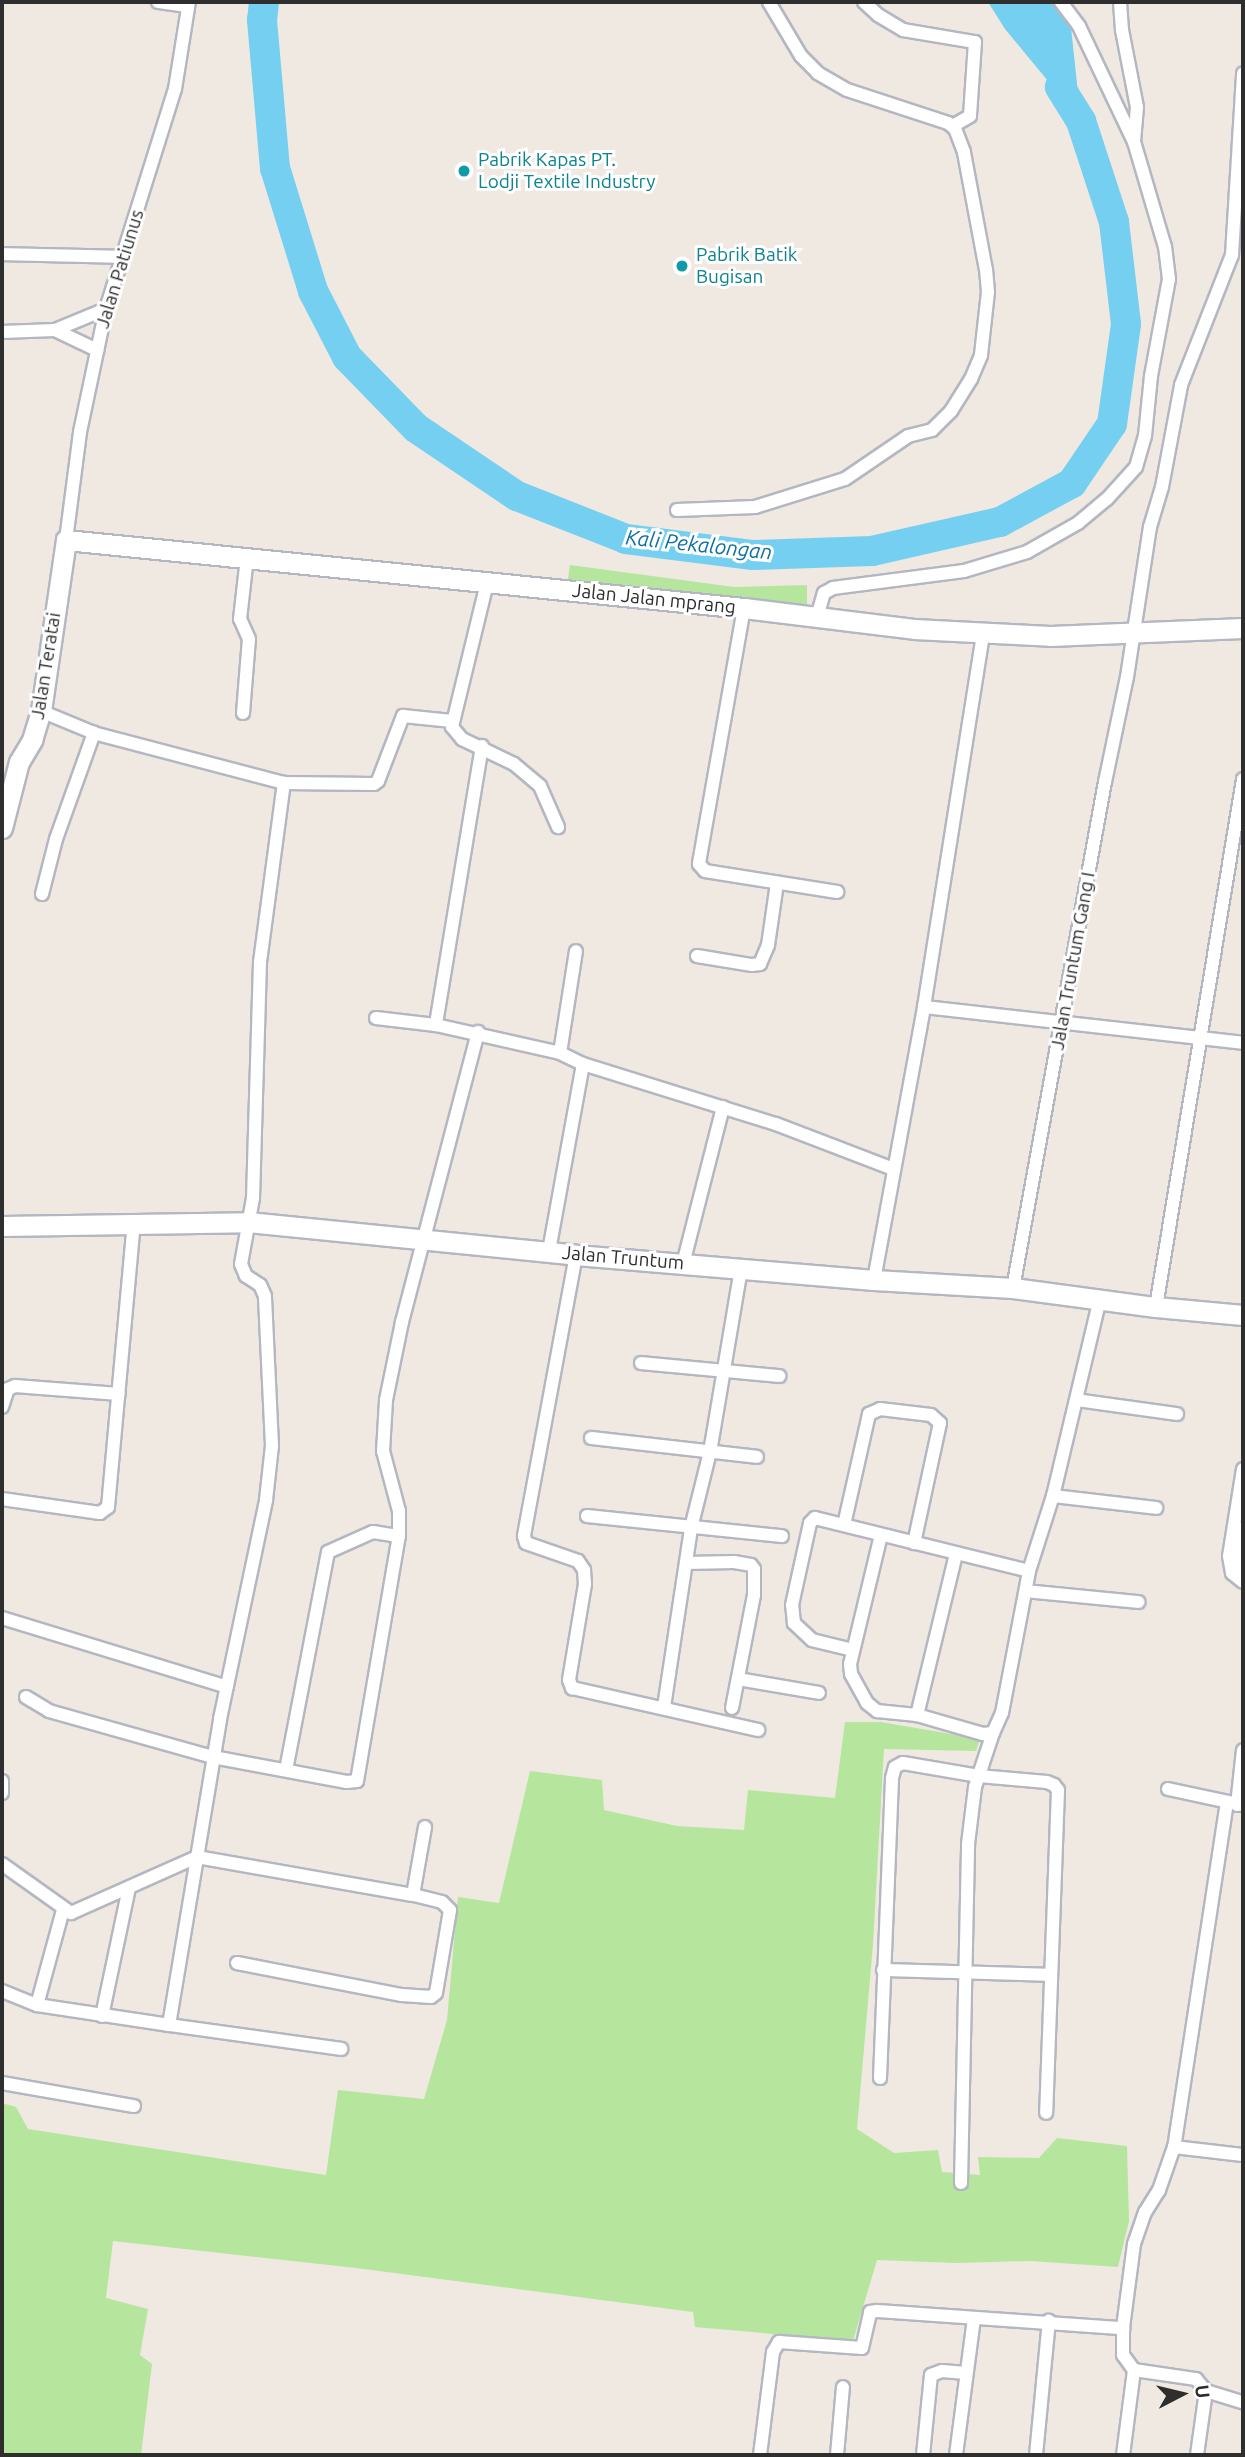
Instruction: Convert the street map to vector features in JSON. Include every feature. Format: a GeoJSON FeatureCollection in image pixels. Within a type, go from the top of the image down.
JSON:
{"type":"FeatureCollection","features":[{"type":"Feature","properties":{"kind":"street"},"geometry":{"type":"LineString","coordinates":[[158,2],[188,4]]}},
{"type":"Feature","properties":{"kind":"street"},"geometry":{"type":"LineString","coordinates":[[677,510],[755,507],[845,479],[908,436],[932,430],[951,411],[971,379],[981,355],[988,292],[978,213],[964,152],[953,126],[847,90],[818,73],[800,56],[769,2]]}},
{"type":"Feature","properties":{"kind":"street"},"geometry":{"type":"LineString","coordinates":[[864,2],[878,15],[903,30],[975,42],[970,116],[953,126]]}},
{"type":"Feature","properties":{"kind":"street"},"geometry":{"type":"LineString","coordinates":[[817,617],[824,593],[833,588],[964,570],[1027,552],[1078,523],[1107,499],[1136,467],[1145,436],[1151,376],[1168,279],[1166,247],[1134,142],[1079,26],[1061,2]]}},
{"type":"Feature","properties":{"kind":"street"},"geometry":{"type":"LineString","coordinates":[[1120,2],[1122,30],[1138,107],[1134,142]]}},
{"type":"Feature","properties":{"kind":"street","name":"Jalan Patiunus"},"geometry":{"type":"LineString","coordinates":[[66,540],[80,432],[106,309],[175,89],[188,4]]}},
{"type":"Feature","properties":{"kind":"street","name":"Jalan Truntum Gang I"},"geometry":{"type":"LineString","coordinates":[[1013,1288],[1134,634],[1150,527],[1162,487],[1181,385],[1233,255],[1243,73]]}},
{"type":"Feature","properties":{"kind":"street"},"geometry":{"type":"LineString","coordinates":[[2,254],[123,257]]}},
{"type":"Feature","properties":{"kind":"street"},"geometry":{"type":"LineString","coordinates":[[2,332],[55,330],[106,309]]}},
{"type":"Feature","properties":{"kind":"street"},"geometry":{"type":"LineString","coordinates":[[55,330],[97,350]]}},
{"type":"Feature","properties":{"kind":"street","name":"Jalan Jalan mprang"},"geometry":{"type":"LineString","coordinates":[[66,540],[983,634],[1134,634],[1243,628]]}},
{"type":"Feature","properties":{"kind":"street","name":"Jalan Teratai"},"geometry":{"type":"LineString","coordinates":[[2,828],[10,764],[32,740],[41,711],[66,540]]}},
{"type":"Feature","properties":{"kind":"street"},"geometry":{"type":"LineString","coordinates":[[243,713],[249,639],[240,619],[247,558]]}},
{"type":"Feature","properties":{"kind":"street"},"geometry":{"type":"LineString","coordinates":[[487,583],[452,721],[455,732],[461,739],[482,746],[514,764],[540,786],[558,827]]}},
{"type":"Feature","properties":{"kind":"street"},"geometry":{"type":"LineString","coordinates":[[744,608],[698,859],[705,871],[837,892]]}},
{"type":"Feature","properties":{"kind":"street"},"geometry":{"type":"LineString","coordinates":[[874,1280],[892,1169],[924,1007],[983,634]]}},
{"type":"Feature","properties":{"kind":"street"},"geometry":{"type":"LineString","coordinates":[[41,711],[94,733],[284,783],[373,784],[378,781],[404,716],[452,721]]}},
{"type":"Feature","properties":{"kind":"street"},"geometry":{"type":"LineString","coordinates":[[42,894],[56,839],[94,733]]}},
{"type":"Feature","properties":{"kind":"street"},"geometry":{"type":"LineString","coordinates":[[436,1025],[482,746]]}},
{"type":"Feature","properties":{"kind":"street"},"geometry":{"type":"LineString","coordinates":[[1156,1307],[1242,799],[1243,779]]}},
{"type":"Feature","properties":{"kind":"street"},"geometry":{"type":"LineString","coordinates":[[169,2025],[213,1757],[266,1500],[272,1446],[265,1296],[260,1285],[246,1276],[241,1264],[251,1209],[260,962],[284,783]]}},
{"type":"Feature","properties":{"kind":"street"},"geometry":{"type":"LineString","coordinates":[[698,956],[760,964],[768,945],[776,883]]}},
{"type":"Feature","properties":{"kind":"street"},"geometry":{"type":"LineString","coordinates":[[560,1053],[576,951]]}},
{"type":"Feature","properties":{"kind":"street"},"geometry":{"type":"LineString","coordinates":[[924,1007],[1243,1043]]}},
{"type":"Feature","properties":{"kind":"street"},"geometry":{"type":"LineString","coordinates":[[376,1018],[478,1032],[560,1053],[583,1064],[723,1107],[892,1169]]}},
{"type":"Feature","properties":{"kind":"street"},"geometry":{"type":"LineString","coordinates":[[26,1697],[49,1711],[213,1757],[347,1782],[353,1782],[359,1777],[399,1536],[399,1511],[383,1451],[384,1432],[402,1322],[478,1032]]}},
{"type":"Feature","properties":{"kind":"street"},"geometry":{"type":"LineString","coordinates":[[551,1238],[583,1064]]}},
{"type":"Feature","properties":{"kind":"street"},"geometry":{"type":"LineString","coordinates":[[683,1264],[723,1107]]}},
{"type":"Feature","properties":{"kind":"street","name":"Jalan Truntum"},"geometry":{"type":"LineString","coordinates":[[2,1226],[134,1224],[251,1209],[428,1224],[551,1238],[576,1255],[874,1280],[1013,1288],[1156,1307],[1243,1315]]}},
{"type":"Feature","properties":{"kind":"street"},"geometry":{"type":"LineString","coordinates":[[2,1499],[100,1513],[106,1509],[134,1224]]}},
{"type":"Feature","properties":{"kind":"street"},"geometry":{"type":"LineString","coordinates":[[576,1255],[524,1536],[526,1543],[578,1561],[584,1570],[585,1584],[569,1680],[572,1688],[758,1730]]}},
{"type":"Feature","properties":{"kind":"street"},"geometry":{"type":"LineString","coordinates":[[664,1707],[691,1528],[710,1452],[741,1269]]}},
{"type":"Feature","properties":{"kind":"street"},"geometry":{"type":"LineString","coordinates":[[961,2183],[968,1844],[979,1776],[1002,1713],[1029,1571],[1053,1496],[1100,1300]]}},
{"type":"Feature","properties":{"kind":"street"},"geometry":{"type":"LineString","coordinates":[[641,1363],[779,1376]]}},
{"type":"Feature","properties":{"kind":"street"},"geometry":{"type":"LineString","coordinates":[[2,1407],[8,1389],[15,1386],[119,1394]]}},
{"type":"Feature","properties":{"kind":"street"},"geometry":{"type":"LineString","coordinates":[[1076,1400],[1177,1414]]}},
{"type":"Feature","properties":{"kind":"street"},"geometry":{"type":"LineString","coordinates":[[844,1525],[869,1414],[880,1409],[931,1415],[940,1423],[914,1543]]}},
{"type":"Feature","properties":{"kind":"street"},"geometry":{"type":"LineString","coordinates":[[591,1438],[757,1457]]}},
{"type":"Feature","properties":{"kind":"street"},"geometry":{"type":"LineString","coordinates":[[1243,1469],[1237,1539],[1243,1581]]}},
{"type":"Feature","properties":{"kind":"street"},"geometry":{"type":"LineString","coordinates":[[1053,1496],[1156,1508]]}},
{"type":"Feature","properties":{"kind":"street"},"geometry":{"type":"LineString","coordinates":[[587,1516],[782,1535]]}},
{"type":"Feature","properties":{"kind":"street"},"geometry":{"type":"LineString","coordinates":[[853,1650],[811,1640],[794,1623],[791,1614],[810,1523],[815,1518],[1029,1571]]}},
{"type":"Feature","properties":{"kind":"street"},"geometry":{"type":"LineString","coordinates":[[1237,1539],[1243,1524]]}},
{"type":"Feature","properties":{"kind":"street"},"geometry":{"type":"LineString","coordinates":[[286,1770],[328,1552],[373,1532],[399,1536]]}},
{"type":"Feature","properties":{"kind":"street"},"geometry":{"type":"LineString","coordinates":[[881,1535],[853,1650],[851,1674],[867,1703],[877,1711],[917,1715],[983,1734],[993,1733]]}},
{"type":"Feature","properties":{"kind":"street"},"geometry":{"type":"LineString","coordinates":[[917,1715],[956,1554]]}},
{"type":"Feature","properties":{"kind":"street"},"geometry":{"type":"LineString","coordinates":[[686,1563],[734,1562],[751,1565],[754,1569],[754,1595],[732,1708]]}},
{"type":"Feature","properties":{"kind":"street"},"geometry":{"type":"LineString","coordinates":[[1026,1591],[1138,1602]]}},
{"type":"Feature","properties":{"kind":"street"},"geometry":{"type":"LineString","coordinates":[[2,1618],[227,1687]]}},
{"type":"Feature","properties":{"kind":"street"},"geometry":{"type":"LineString","coordinates":[[738,1679],[819,1693]]}},
{"type":"Feature","properties":{"kind":"street"},"geometry":{"type":"LineString","coordinates":[[1243,1750],[1236,1804],[1174,2147],[1160,2190],[1145,2212],[1134,2244],[1123,2328],[1123,2356],[1134,2370],[1196,2379],[1206,2390],[1243,2403]]}},
{"type":"Feature","properties":{"kind":"street"},"geometry":{"type":"LineString","coordinates":[[880,2078],[892,1778],[895,1768],[903,1763],[979,1776],[1047,1782],[1054,1784],[1058,1790],[1049,1975],[1046,2113]]}},
{"type":"Feature","properties":{"kind":"street"},"geometry":{"type":"LineString","coordinates":[[2,1781],[2,1793]]}},
{"type":"Feature","properties":{"kind":"street"},"geometry":{"type":"LineString","coordinates":[[1168,1789],[1236,1804]]}},
{"type":"Feature","properties":{"kind":"street"},"geometry":{"type":"LineString","coordinates":[[413,1895],[425,1827]]}},
{"type":"Feature","properties":{"kind":"street"},"geometry":{"type":"LineString","coordinates":[[2,1864],[63,1910],[76,1912],[197,1857],[413,1895],[442,1902],[450,1910],[436,1993],[431,1997],[402,1995],[237,1963]]}},
{"type":"Feature","properties":{"kind":"street"},"geometry":{"type":"LineString","coordinates":[[103,2016],[129,1888]]}},
{"type":"Feature","properties":{"kind":"street"},"geometry":{"type":"LineString","coordinates":[[37,2005],[63,1910]]}},
{"type":"Feature","properties":{"kind":"street"},"geometry":{"type":"LineString","coordinates":[[883,1970],[1049,1975]]}},
{"type":"Feature","properties":{"kind":"street"},"geometry":{"type":"LineString","coordinates":[[2,1991],[37,2005],[341,2049]]}},
{"type":"Feature","properties":{"kind":"street"},"geometry":{"type":"LineString","coordinates":[[2,2084],[134,2106]]}},
{"type":"Feature","properties":{"kind":"street"},"geometry":{"type":"LineString","coordinates":[[1174,2147],[1243,2155]]}},
{"type":"Feature","properties":{"kind":"street"},"geometry":{"type":"LineString","coordinates":[[760,2455],[773,2352],[779,2342],[862,2348],[870,2312],[877,2311],[1123,2328]]}},
{"type":"Feature","properties":{"kind":"street"},"geometry":{"type":"LineString","coordinates":[[956,2455],[974,2318]]}},
{"type":"Feature","properties":{"kind":"street"},"geometry":{"type":"LineString","coordinates":[[1036,2455],[1049,2321]]}},
{"type":"Feature","properties":{"kind":"street"},"geometry":{"type":"LineString","coordinates":[[1123,2455],[1134,2370]]}},
{"type":"Feature","properties":{"kind":"street"},"geometry":{"type":"LineString","coordinates":[[923,2455],[931,2375],[942,2371],[966,2373]]}},
{"type":"Feature","properties":{"kind":"street"},"geometry":{"type":"LineString","coordinates":[[837,2455],[843,2386]]}},
{"type":"Feature","properties":{"kind":"street"},"geometry":{"type":"LineString","coordinates":[[1196,2455],[1206,2390]]}},
{"type":"Feature","properties":{"kind":"green space"},"geometry":{"type":"Polygon","coordinates":[[[570,565],[734,587],[807,585],[807,610],[568,579],[570,565]]]}},
{"type":"Feature","properties":{"kind":"green space"},"geometry":{"type":"Polygon","coordinates":[[[845,1722],[881,1722],[980,1739],[976,1751],[884,1749],[873,1944],[857,2129],[894,2153],[938,2150],[942,2172],[980,2175],[978,2157],[1039,2158],[1057,2138],[1127,2146],[1129,2221],[1118,2267],[1031,2261],[957,2263],[877,2260],[853,2341],[695,2327],[693,2312],[356,2268],[113,2241],[106,2298],[148,2309],[140,2355],[152,2364],[141,2455],[2,2455],[2,2103],[16,2107],[28,2129],[326,2175],[338,2090],[424,2099],[447,2020],[458,1897],[499,1903],[530,1771],[602,1780],[604,1810],[677,1826],[744,1830],[748,1790],[835,1798],[845,1722]]]}},
{"type":"Feature","properties":{"kind":"water"},"geometry":{"type":"Polygon","coordinates":[[[988,2],[1057,2],[1070,18],[1081,121],[1005,29],[988,2]]]}},
{"type":"Feature","properties":{"kind":"waterway","name":"Kali Pekalongan"},"geometry":{"type":"LineString","coordinates":[[264,2],[262,20],[275,168],[313,291],[347,357],[416,428],[517,496],[626,539],[753,555],[872,551],[1000,522],[1072,483],[1112,424],[1126,324],[1114,222],[1081,121],[1060,87]]}},
{"type":"Feature","properties":{"kind":"place","name":"Pabrik Kapas PT. Lodji Textile Industry"},"geometry":{"type":"Point","coordinates":[464,171]}},
{"type":"Feature","properties":{"kind":"place","name":"Pabrik Batik Bugisan"},"geometry":{"type":"Point","coordinates":[682,266]}}]}
